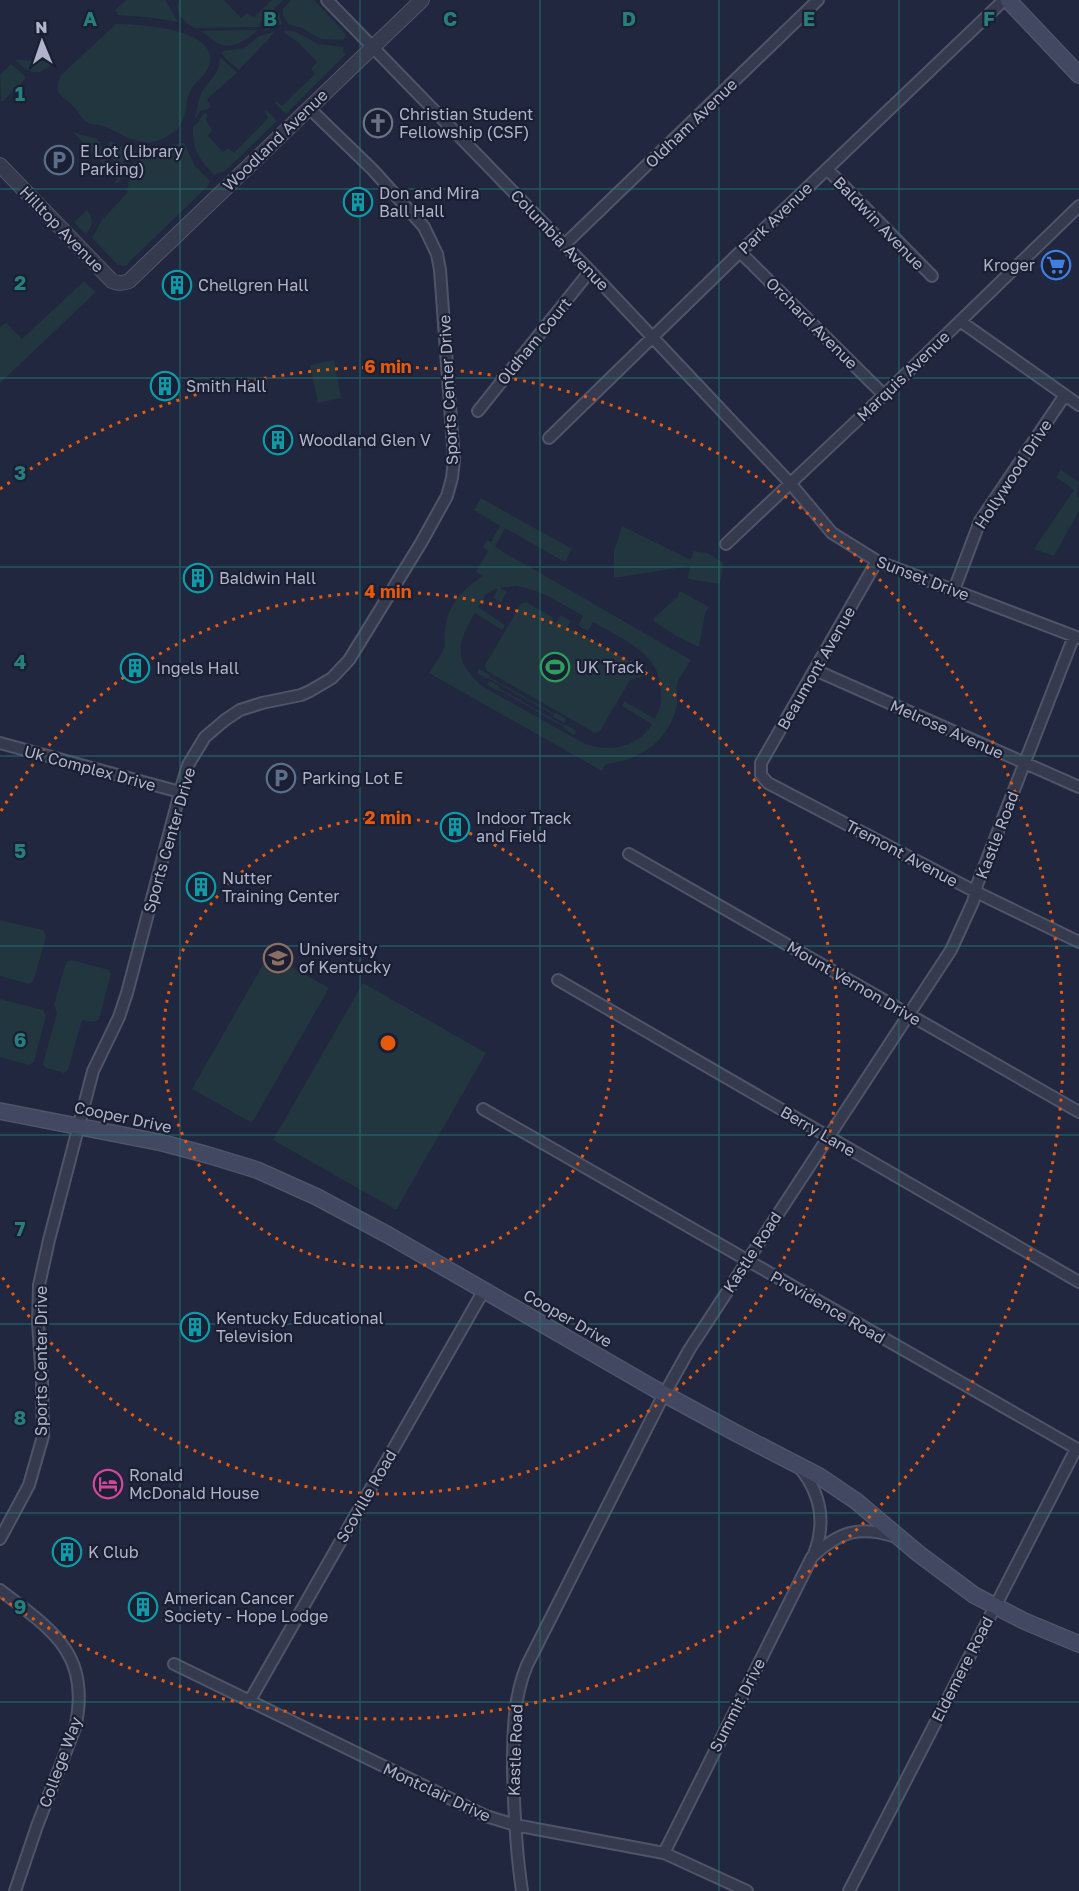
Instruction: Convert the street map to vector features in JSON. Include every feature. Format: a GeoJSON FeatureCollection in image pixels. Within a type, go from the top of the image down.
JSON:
{"type":"FeatureCollection","features":[{"type":"Feature","properties":{"kind":"main road"},"geometry":{"type":"LineString","coordinates":[[1013,2],[1079,75]]}},
{"type":"Feature","properties":{"kind":"main road","name":"Cooper Drive"},"geometry":{"type":"LineString","coordinates":[[0,1111],[197,1152],[233,1162],[272,1176],[338,1207],[665,1394],[840,1489],[956,1582],[994,1606],[1079,1644]]}},
{"type":"Feature","properties":{"kind":"street","name":"Columbia Avenue"},"geometry":{"type":"LineString","coordinates":[[327,0],[590,271],[790,483]]}},
{"type":"Feature","properties":{"kind":"street","name":"Woodland Avenue"},"geometry":{"type":"LineString","coordinates":[[129,281],[422,0]]}},
{"type":"Feature","properties":{"kind":"street","name":"Oldham Avenue"},"geometry":{"type":"LineString","coordinates":[[564,246],[818,0]]}},
{"type":"Feature","properties":{"kind":"street","name":"Park Avenue"},"geometry":{"type":"LineString","coordinates":[[549,438],[827,169],[1013,2]]}},
{"type":"Feature","properties":{"kind":"street","name":"Sports Center Drive"},"geometry":{"type":"LineString","coordinates":[[0,1539],[29,1485],[43,1436],[38,1323],[39,1285],[49,1240],[93,1071],[119,1017],[127,993],[188,765],[205,737],[240,710],[310,691],[332,678],[350,660],[432,525],[447,496],[452,478],[454,460],[452,416],[437,254],[424,227],[406,206],[373,170],[309,108]]}},
{"type":"Feature","properties":{"kind":"street","name":"Hilltop Avenue"},"geometry":{"type":"LineString","coordinates":[[0,165],[112,280],[121,283],[129,281]]}},
{"type":"Feature","properties":{"kind":"street","name":"Baldwin Avenue"},"geometry":{"type":"LineString","coordinates":[[827,169],[932,276]]}},
{"type":"Feature","properties":{"kind":"street","name":"Marquis Avenue"},"geometry":{"type":"LineString","coordinates":[[726,544],[1079,206]]}},
{"type":"Feature","properties":{"kind":"street","name":"Orchard Avenue"},"geometry":{"type":"LineString","coordinates":[[740,252],[884,395]]}},
{"type":"Feature","properties":{"kind":"street","name":"Oldham Court"},"geometry":{"type":"LineString","coordinates":[[478,411],[590,271]]}},
{"type":"Feature","properties":{"kind":"street"},"geometry":{"type":"LineString","coordinates":[[960,321],[1079,405]]}},
{"type":"Feature","properties":{"kind":"street","name":"Hollywood Drive"},"geometry":{"type":"LineString","coordinates":[[954,590],[980,521],[1065,395]]}},
{"type":"Feature","properties":{"kind":"street","name":"Sunset Drive"},"geometry":{"type":"LineString","coordinates":[[790,483],[832,532],[877,561],[1076,637]]}},
{"type":"Feature","properties":{"kind":"street","name":"Beaumont Avenue"},"geometry":{"type":"LineString","coordinates":[[761,775],[761,763],[877,561]]}},
{"type":"Feature","properties":{"kind":"street","name":"Kastle Road"},"geometry":{"type":"LineString","coordinates":[[522,1891],[515,1824],[513,1744],[517,1699],[523,1672],[689,1350],[951,950],[1076,637]]}},
{"type":"Feature","properties":{"kind":"street","name":"Melrose Avenue"},"geometry":{"type":"LineString","coordinates":[[815,670],[1079,787]]}},
{"type":"Feature","properties":{"kind":"street","name":"Uk Complex Drive"},"geometry":{"type":"LineString","coordinates":[[0,743],[180,792]]}},
{"type":"Feature","properties":{"kind":"street","name":"Tremont Avenue"},"geometry":{"type":"LineString","coordinates":[[761,775],[768,783],[976,892],[1079,942]]}},
{"type":"Feature","properties":{"kind":"street","name":"Mount Vernon Drive"},"geometry":{"type":"LineString","coordinates":[[629,854],[1079,1112]]}},
{"type":"Feature","properties":{"kind":"street","name":"Berry Lane"},"geometry":{"type":"LineString","coordinates":[[558,980],[1079,1282]]}},
{"type":"Feature","properties":{"kind":"street","name":"Providence Road"},"geometry":{"type":"LineString","coordinates":[[483,1109],[1077,1450]]}},
{"type":"Feature","properties":{"kind":"street","name":"Scoville Road"},"geometry":{"type":"LineString","coordinates":[[249,1701],[484,1290]]}},
{"type":"Feature","properties":{"kind":"street","name":"Eldemere Road"},"geometry":{"type":"LineString","coordinates":[[849,1891],[994,1606],[1077,1450]]}},
{"type":"Feature","properties":{"kind":"street","name":"Summit Drive"},"geometry":{"type":"LineString","coordinates":[[664,1853],[819,1539],[821,1511],[809,1479],[796,1464]]}},
{"type":"Feature","properties":{"kind":"street","name":"Summit Drive"},"geometry":{"type":"LineString","coordinates":[[812,1557],[830,1542],[851,1532],[874,1531],[902,1539]]}},
{"type":"Feature","properties":{"kind":"street","name":"College Way"},"geometry":{"type":"LineString","coordinates":[[0,1590],[45,1625],[62,1643],[75,1667],[80,1695],[75,1728],[37,1826],[15,1891]]}},
{"type":"Feature","properties":{"kind":"street","name":"Montclair Drive"},"geometry":{"type":"LineString","coordinates":[[174,1664],[486,1816],[515,1824],[664,1853],[747,1891]]}},
{"type":"Feature","properties":{"kind":"shaded area"},"geometry":{"type":"Polygon","coordinates":[[[126,0],[165,0],[178,22],[116,15],[118,13],[115,10],[126,0]]]}},
{"type":"Feature","properties":{"kind":"shaded area"},"geometry":{"type":"Polygon","coordinates":[[[179,0],[224,0],[241,18],[247,13],[254,17],[272,0],[283,0],[261,21],[259,27],[194,28],[185,22],[179,13],[177,6],[179,0]]]}},
{"type":"Feature","properties":{"kind":"shaded area"},"geometry":{"type":"Polygon","coordinates":[[[291,0],[314,0],[346,34],[344,40],[321,39],[302,28],[288,24],[283,16],[283,9],[291,0]]]}},
{"type":"Feature","properties":{"kind":"shaded area"},"geometry":{"type":"Polygon","coordinates":[[[277,14],[282,24],[264,31],[269,21],[277,14]]]}},
{"type":"Feature","properties":{"kind":"shaded area"},"geometry":{"type":"Polygon","coordinates":[[[116,24],[173,30],[201,42],[209,51],[209,66],[190,93],[182,123],[164,138],[142,142],[103,126],[88,123],[59,93],[58,83],[61,75],[116,24]]]}},
{"type":"Feature","properties":{"kind":"shaded area"},"geometry":{"type":"Polygon","coordinates":[[[257,30],[244,41],[228,46],[217,43],[200,31],[257,30]]]}},
{"type":"Feature","properties":{"kind":"shaded area"},"geometry":{"type":"Polygon","coordinates":[[[286,30],[296,32],[318,44],[344,47],[343,52],[346,54],[286,114],[275,103],[276,101],[282,106],[315,74],[311,69],[317,62],[299,43],[283,32],[286,30]]]}},
{"type":"Feature","properties":{"kind":"shaded area"},"geometry":{"type":"Polygon","coordinates":[[[276,31],[239,70],[222,54],[223,51],[244,48],[259,36],[276,31]]]}},
{"type":"Feature","properties":{"kind":"shaded area"},"geometry":{"type":"Polygon","coordinates":[[[221,58],[237,73],[207,99],[211,106],[200,111],[195,119],[201,93],[216,72],[221,58]]]}},
{"type":"Feature","properties":{"kind":"shaded area"},"geometry":{"type":"Polygon","coordinates":[[[15,60],[55,61],[44,70],[35,72],[26,69],[15,60]]]}},
{"type":"Feature","properties":{"kind":"shaded area"},"geometry":{"type":"Polygon","coordinates":[[[11,64],[25,76],[25,79],[1,101],[0,75],[11,64]]]}},
{"type":"Feature","properties":{"kind":"shaded area"},"geometry":{"type":"Polygon","coordinates":[[[265,111],[277,121],[225,171],[214,175],[204,164],[195,148],[193,126],[198,123],[203,114],[207,113],[206,120],[212,130],[208,136],[223,152],[228,148],[234,153],[268,118],[265,111]]]}},
{"type":"Feature","properties":{"kind":"shaded area"},"geometry":{"type":"Polygon","coordinates":[[[72,131],[96,138],[100,142],[106,162],[121,179],[119,182],[114,184],[117,179],[72,131]]]}},
{"type":"Feature","properties":{"kind":"shaded area"},"geometry":{"type":"Polygon","coordinates":[[[111,141],[126,149],[136,150],[124,160],[123,173],[108,153],[108,143],[111,141]]]}},
{"type":"Feature","properties":{"kind":"shaded area"},"geometry":{"type":"Polygon","coordinates":[[[184,143],[195,166],[210,181],[208,186],[125,266],[118,265],[92,238],[102,220],[127,193],[132,164],[150,153],[184,143]]]}},
{"type":"Feature","properties":{"kind":"shaded area"},"geometry":{"type":"Polygon","coordinates":[[[87,210],[92,222],[86,234],[74,222],[87,210]]]}},
{"type":"Feature","properties":{"kind":"shaded area"},"geometry":{"type":"Polygon","coordinates":[[[84,281],[96,292],[0,383],[0,327],[6,323],[22,339],[84,281]]]}},
{"type":"Feature","properties":{"kind":"shaded area"},"geometry":{"type":"Polygon","coordinates":[[[334,360],[341,398],[318,403],[310,365],[334,360]]]}},
{"type":"Feature","properties":{"kind":"shaded area"},"geometry":{"type":"Polygon","coordinates":[[[1061,470],[1079,482],[1077,496],[1079,497],[1079,511],[1054,556],[1034,549],[1074,490],[1056,477],[1061,470]]]}},
{"type":"Feature","properties":{"kind":"shaded area"},"geometry":{"type":"Polygon","coordinates":[[[481,498],[572,549],[565,562],[505,528],[495,547],[691,660],[677,685],[674,717],[661,738],[652,746],[631,758],[606,764],[602,771],[429,673],[444,648],[449,612],[463,592],[483,576],[476,572],[488,551],[483,547],[487,540],[491,542],[500,526],[474,510],[481,498]],[[517,586],[500,588],[507,592],[501,602],[493,598],[498,588],[486,594],[478,607],[505,625],[502,630],[475,613],[464,633],[460,651],[472,677],[482,686],[585,744],[613,748],[639,738],[652,724],[622,706],[624,701],[655,719],[660,706],[661,692],[659,678],[647,657],[627,641],[593,622],[588,631],[578,625],[583,616],[552,598],[517,586]]]}},
{"type":"Feature","properties":{"kind":"shaded area"},"geometry":{"type":"Polygon","coordinates":[[[622,526],[691,560],[693,551],[707,553],[723,563],[720,584],[688,579],[690,566],[614,578],[614,551],[622,526]]]}},
{"type":"Feature","properties":{"kind":"shaded area"},"geometry":{"type":"Polygon","coordinates":[[[680,591],[709,607],[705,613],[699,647],[676,636],[652,620],[677,597],[680,591]]]}},
{"type":"Feature","properties":{"kind":"shaded area"},"geometry":{"type":"Polygon","coordinates":[[[526,602],[552,617],[553,622],[556,623],[561,615],[571,621],[566,630],[574,630],[634,664],[636,670],[647,675],[630,680],[600,731],[595,733],[487,671],[485,665],[521,604],[526,602]]]}},
{"type":"Feature","properties":{"kind":"shaded area"},"geometry":{"type":"Polygon","coordinates":[[[479,669],[490,675],[489,677],[566,719],[564,723],[553,717],[554,715],[477,673],[479,669]]]}},
{"type":"Feature","properties":{"kind":"shaded area"},"geometry":{"type":"Polygon","coordinates":[[[490,681],[577,731],[574,735],[564,727],[487,685],[490,681]]]}},
{"type":"Feature","properties":{"kind":"shaded area"},"geometry":{"type":"Polygon","coordinates":[[[0,920],[43,930],[46,936],[34,980],[29,984],[0,976],[0,920]]]}},
{"type":"Feature","properties":{"kind":"shaded area"},"geometry":{"type":"Polygon","coordinates":[[[269,954],[329,988],[252,1123],[192,1089],[269,954]]]}},
{"type":"Feature","properties":{"kind":"shaded area"},"geometry":{"type":"Polygon","coordinates":[[[72,960],[109,970],[111,974],[99,1019],[94,1022],[82,1020],[68,1070],[64,1073],[46,1068],[43,1064],[57,1013],[54,1005],[66,962],[72,960]]]}},
{"type":"Feature","properties":{"kind":"shaded area"},"geometry":{"type":"Polygon","coordinates":[[[363,983],[486,1053],[396,1210],[273,1140],[363,983]]]}},
{"type":"Feature","properties":{"kind":"shaded area"},"geometry":{"type":"Polygon","coordinates":[[[0,999],[43,1010],[46,1015],[34,1062],[29,1065],[0,1057],[0,999]]]}},
{"type":"Feature","properties":{"kind":"place","name":"Christian Student Fellowship (CSF)"},"geometry":{"type":"Point","coordinates":[378,123]}},
{"type":"Feature","properties":{"kind":"place","name":"E Lot (Library Parking)"},"geometry":{"type":"Point","coordinates":[59,160]}},
{"type":"Feature","properties":{"kind":"place","name":"Don and Mira Ball Hall"},"geometry":{"type":"Point","coordinates":[358,202]}},
{"type":"Feature","properties":{"kind":"place","name":"Kroger"},"geometry":{"type":"Point","coordinates":[1056,265]}},
{"type":"Feature","properties":{"kind":"place","name":"Chellgren Hall"},"geometry":{"type":"Point","coordinates":[177,285]}},
{"type":"Feature","properties":{"kind":"place","name":"Smith Hall"},"geometry":{"type":"Point","coordinates":[165,386]}},
{"type":"Feature","properties":{"kind":"place","name":"Woodland Glen V"},"geometry":{"type":"Point","coordinates":[278,440]}},
{"type":"Feature","properties":{"kind":"place","name":"Baldwin Hall"},"geometry":{"type":"Point","coordinates":[198,578]}},
{"type":"Feature","properties":{"kind":"place","name":"UK Track"},"geometry":{"type":"Point","coordinates":[555,667]}},
{"type":"Feature","properties":{"kind":"place","name":"Ingels Hall"},"geometry":{"type":"Point","coordinates":[135,668]}},
{"type":"Feature","properties":{"kind":"place","name":"Parking Lot E"},"geometry":{"type":"Point","coordinates":[281,778]}},
{"type":"Feature","properties":{"kind":"place","name":"Indoor Track and Field"},"geometry":{"type":"Point","coordinates":[455,827]}},
{"type":"Feature","properties":{"kind":"place","name":"Nutter Training Center"},"geometry":{"type":"Point","coordinates":[201,887]}},
{"type":"Feature","properties":{"kind":"place","name":"University of Kentucky"},"geometry":{"type":"Point","coordinates":[278,958]}},
{"type":"Feature","properties":{"kind":"place","name":"Kentucky Educational Television"},"geometry":{"type":"Point","coordinates":[195,1327]}},
{"type":"Feature","properties":{"kind":"place","name":"Ronald McDonald House"},"geometry":{"type":"Point","coordinates":[108,1484]}},
{"type":"Feature","properties":{"kind":"place","name":"K Club"},"geometry":{"type":"Point","coordinates":[67,1552]}},
{"type":"Feature","properties":{"kind":"place","name":"American Cancer Society - Hope Lodge"},"geometry":{"type":"Point","coordinates":[143,1607]}}]}
